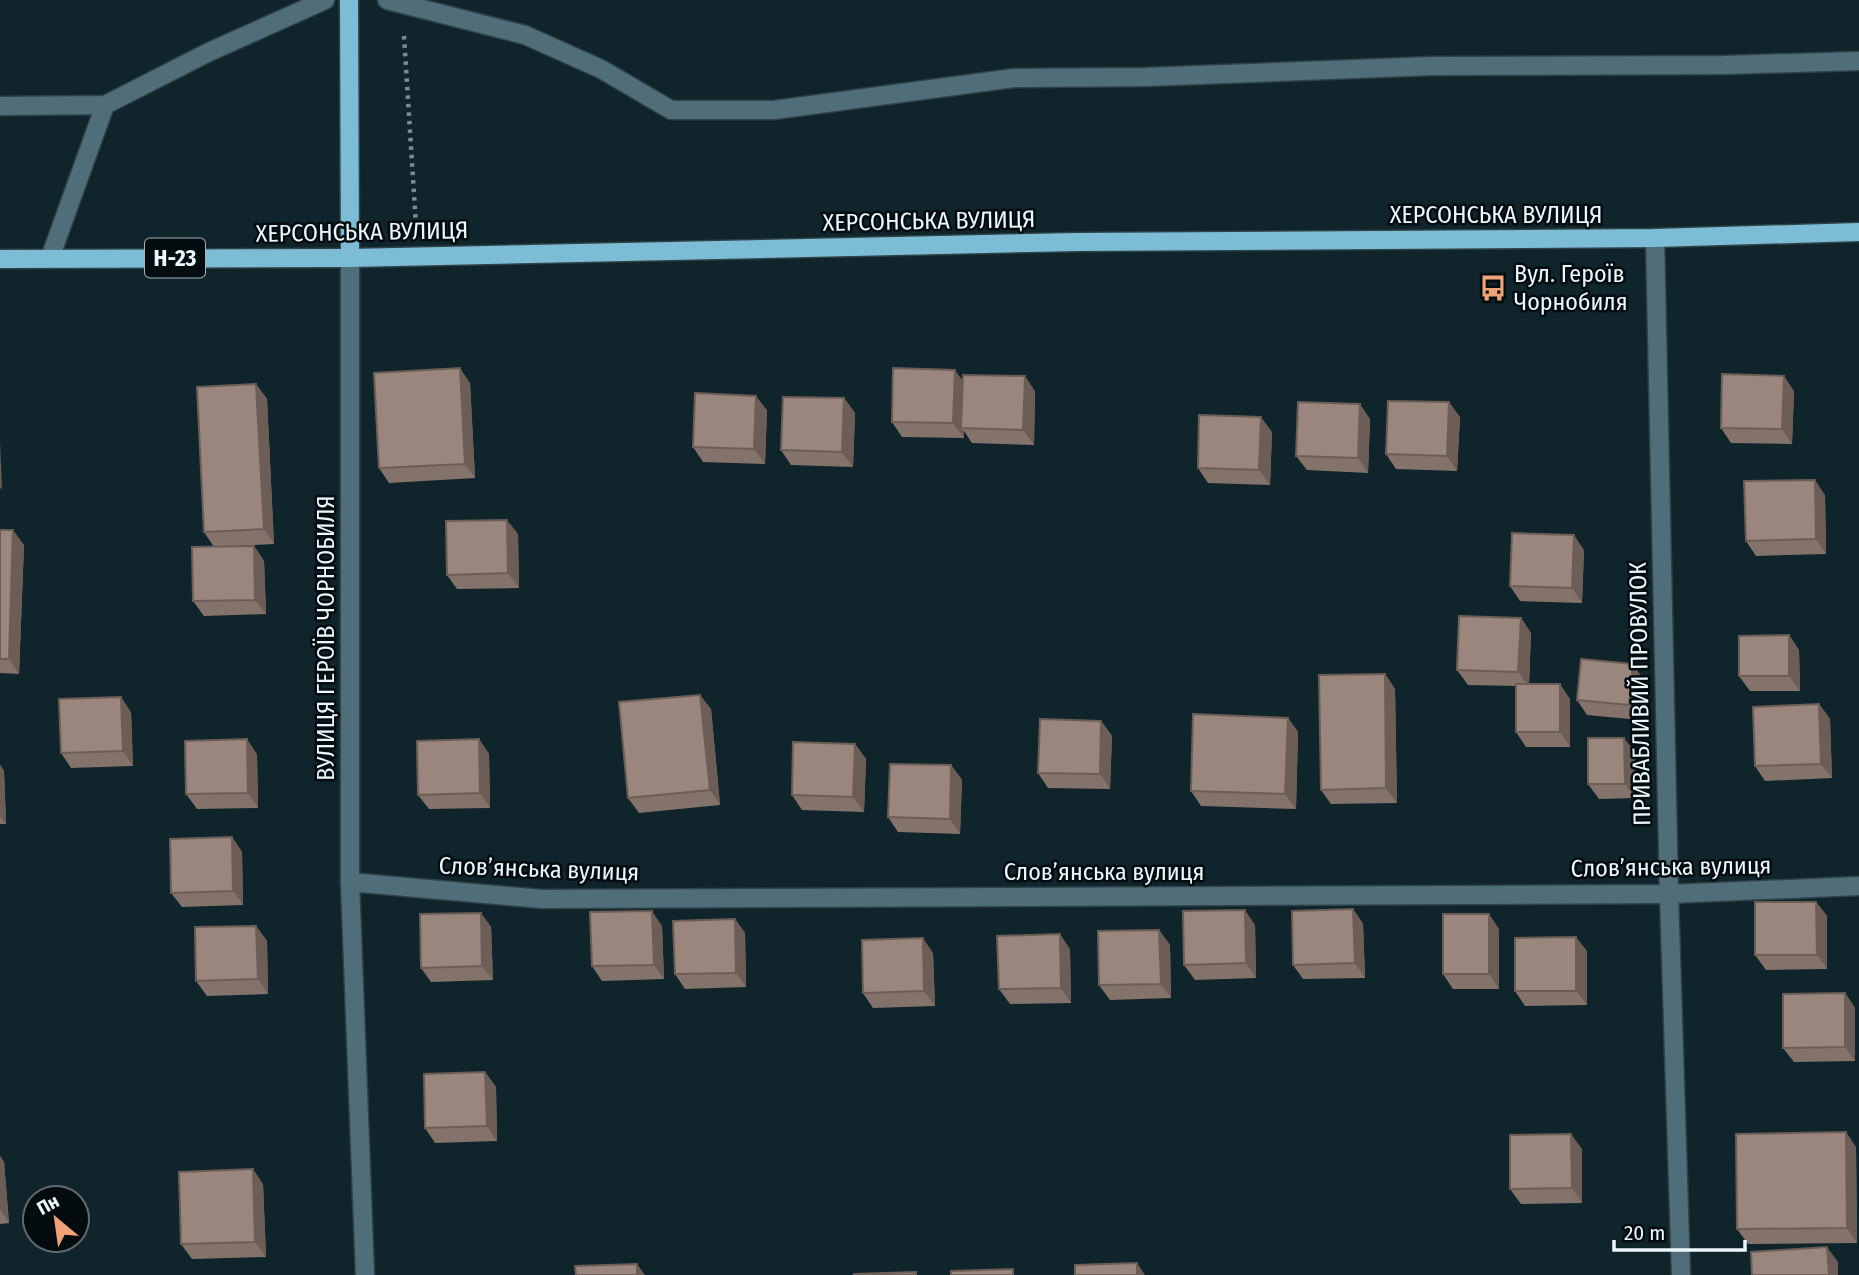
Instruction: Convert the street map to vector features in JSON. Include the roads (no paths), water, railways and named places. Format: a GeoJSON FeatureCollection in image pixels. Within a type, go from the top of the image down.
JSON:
{"type":"FeatureCollection","features":[{"type":"Feature","properties":{"kind":"main road","name":"ВУЛИЦЯ ГЕРОЇВ ЧОРНОБИЛЯ"},"geometry":{"type":"LineString","coordinates":[[349,0],[350,258]]}},
{"type":"Feature","properties":{"kind":"main road","name":"ХЕРСОНСЬКА ВУЛИЦЯ"},"geometry":{"type":"LineString","coordinates":[[0,259],[350,258],[1078,242],[1655,239],[1859,232]]}},
{"type":"Feature","properties":{"kind":"street"},"geometry":{"type":"LineString","coordinates":[[0,106],[105,105],[209,52],[325,0]]}},
{"type":"Feature","properties":{"kind":"street"},"geometry":{"type":"LineString","coordinates":[[394,2],[525,35],[601,69],[671,110],[774,110],[1014,78],[1145,77],[1433,66],[1724,65],[1859,61]]}},
{"type":"Feature","properties":{"kind":"street"},"geometry":{"type":"LineString","coordinates":[[50,258],[105,105]]}},
{"type":"Feature","properties":{"kind":"street","name":"ПРИВАБЛИВИЙ ПРОВУЛОК"},"geometry":{"type":"LineString","coordinates":[[1655,239],[1681,1275]]}},
{"type":"Feature","properties":{"kind":"street","name":"ВУЛИЦЯ ГЕРОЇВ ЧОРНОБИЛЯ"},"geometry":{"type":"LineString","coordinates":[[350,258],[351,882],[365,1275]]}},
{"type":"Feature","properties":{"kind":"street","name":"Словʼянська вулиця"},"geometry":{"type":"LineString","coordinates":[[351,882],[542,899],[1670,894],[1859,886]]}},
{"type":"Feature","properties":{"kind":"place","name":"Вул. Героїв Чорнобиля"},"geometry":{"type":"Point","coordinates":[1493,288]}}]}
